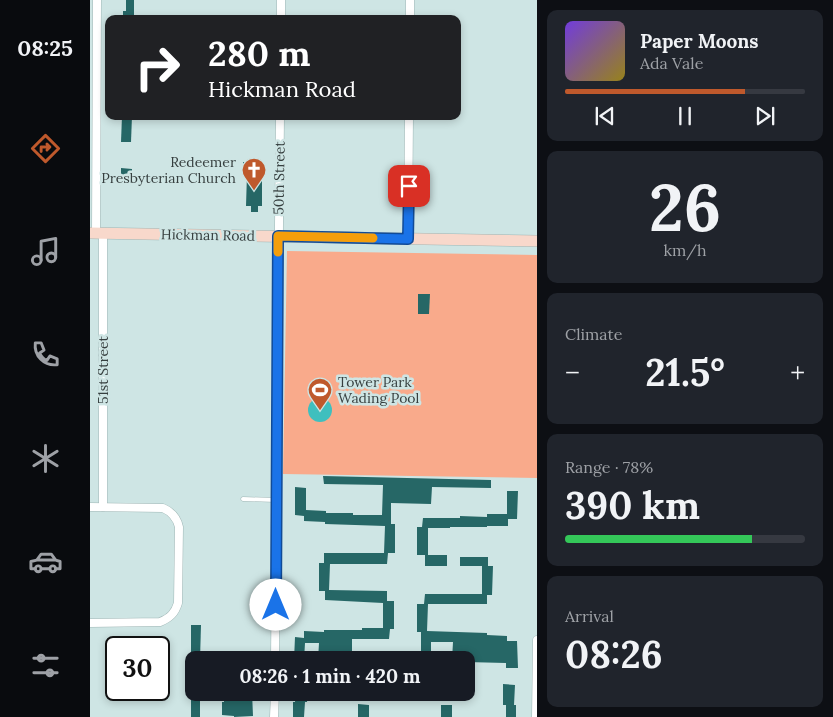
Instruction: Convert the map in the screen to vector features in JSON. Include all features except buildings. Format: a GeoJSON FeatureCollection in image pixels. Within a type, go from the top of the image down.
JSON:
{"type":"FeatureCollection","features":[{"type":"Feature","properties":{"kind":"main road","name":"Hickman Road"},"geometry":{"type":"LineString","coordinates":[[96,234],[537,241]]}},
{"type":"Feature","properties":{"kind":"street","name":"51st Street"},"geometry":{"type":"LineString","coordinates":[[97,0],[96,234],[103,507]]}},
{"type":"Feature","properties":{"kind":"street"},"geometry":{"type":"LineString","coordinates":[[280,15],[281,0]]}},
{"type":"Feature","properties":{"kind":"street"},"geometry":{"type":"LineString","coordinates":[[410,0],[410,15]]}},
{"type":"Feature","properties":{"kind":"street","name":"50th Street"},"geometry":{"type":"LineString","coordinates":[[275,651],[280,120]]}},
{"type":"Feature","properties":{"kind":"street"},"geometry":{"type":"LineString","coordinates":[[408,239],[409,120]]}},
{"type":"Feature","properties":{"kind":"street"},"geometry":{"type":"LineString","coordinates":[[90,507],[163,508],[174,516],[179,527],[178,603],[173,614],[160,622],[90,623]]}},
{"type":"Feature","properties":{"kind":"street"},"geometry":{"type":"LineString","coordinates":[[536,717],[537,640]]}},
{"type":"Feature","properties":{"kind":"street"},"geometry":{"type":"LineString","coordinates":[[274,717],[275,701]]}},
{"type":"Feature","properties":{"kind":"lane"},"geometry":{"type":"LineString","coordinates":[[243,499],[276,500]]}},
{"type":"Feature","properties":{"kind":"shaded area"},"geometry":{"type":"Polygon","coordinates":[[[287,251],[537,255],[537,478],[283,474],[287,251]]]}},
{"type":"Feature","properties":{"kind":"water","name":"Tower Park Wading Pool"},"geometry":{"type":"Polygon","coordinates":[[[320,398],[325,399],[331,405],[331,415],[325,421],[320,422],[315,421],[309,415],[308,410],[309,405],[315,399],[320,398]]]}},
{"type":"Feature","properties":{"kind":"slow traffic"},"geometry":{"type":"LineString","coordinates":[[278,252],[278,236],[373,238]]}},
{"type":"Feature","properties":{"kind":"place","name":"Redeemer Presbyterian Church"},"geometry":{"type":"Point","coordinates":[254,191]}},
{"type":"Feature","properties":{"kind":"place","name":"Tower Park Wading Pool"},"geometry":{"type":"Point","coordinates":[320,411]}},
{"type":"Feature","properties":{"kind":"route"},"geometry":{"type":"LineString","coordinates":[[276,605],[278,236],[408,239],[409,186]]}}]}
